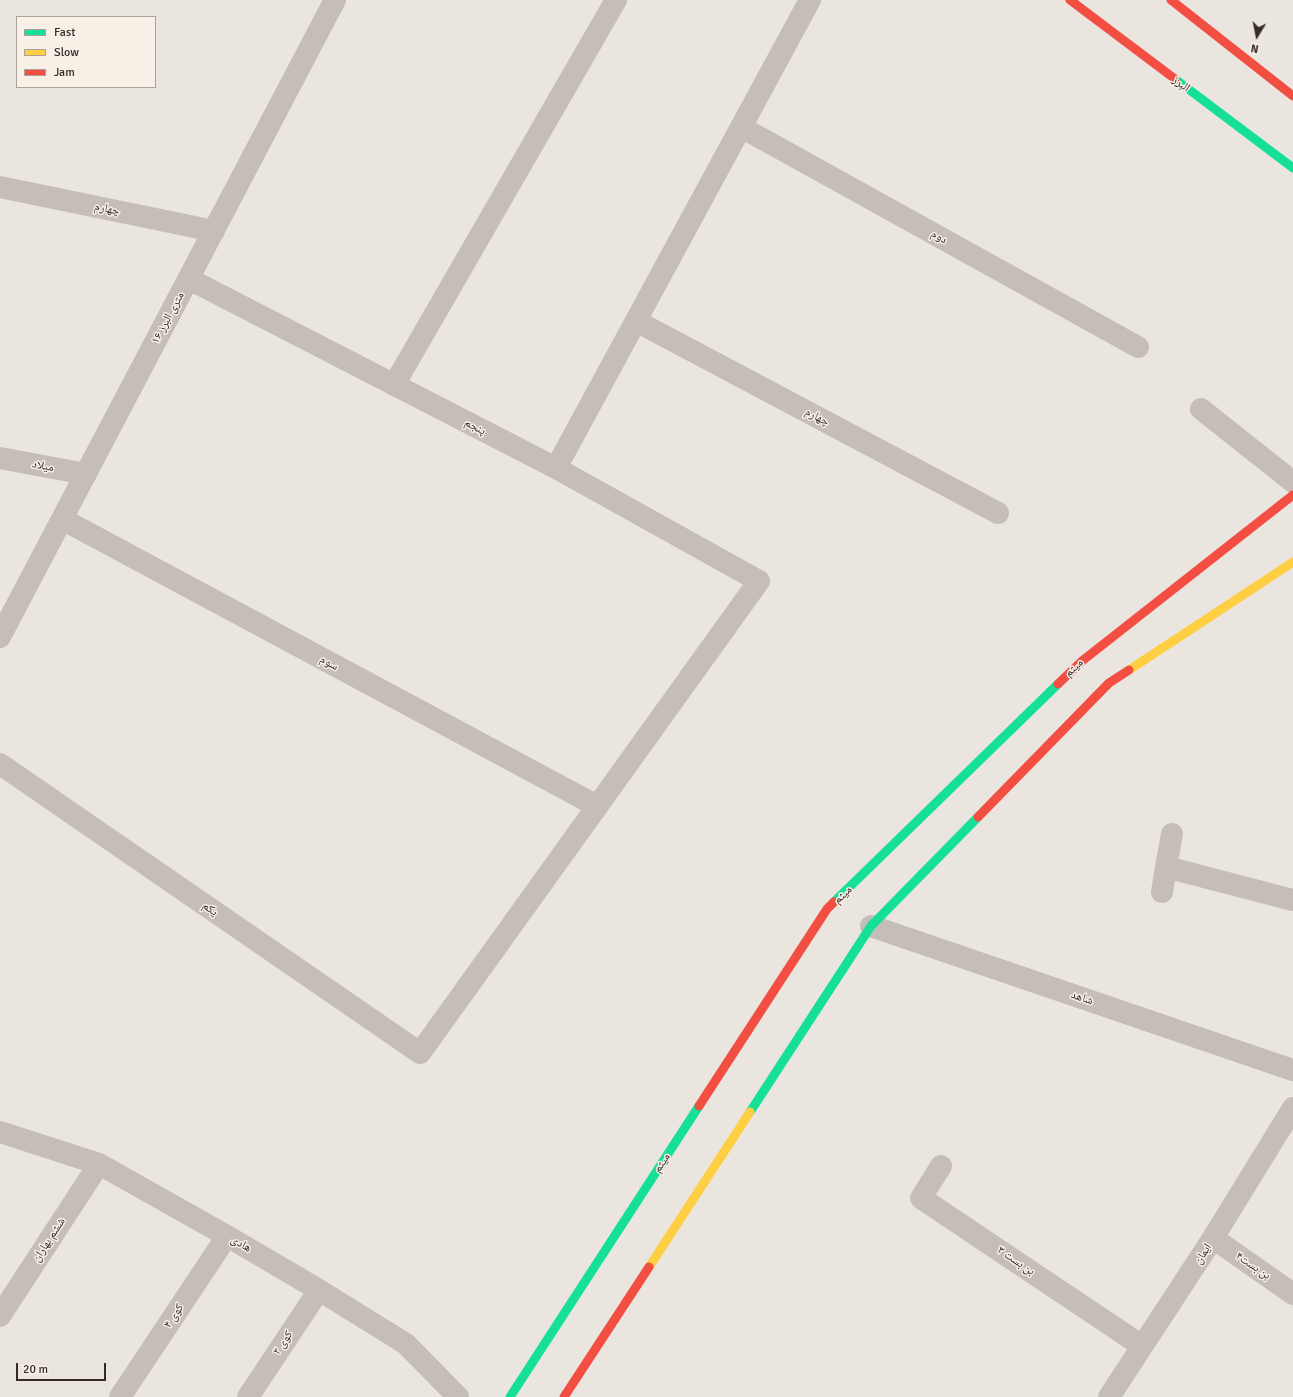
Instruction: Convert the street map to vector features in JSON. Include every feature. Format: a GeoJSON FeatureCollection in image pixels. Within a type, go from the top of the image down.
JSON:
{"type":"FeatureCollection","features":[{"type":"Feature","properties":{"kind":"main road","name":"البرز"},"geometry":{"type":"LineString","coordinates":[[1070,0],[1293,168]]}},
{"type":"Feature","properties":{"kind":"main road"},"geometry":{"type":"LineString","coordinates":[[1171,0],[1293,96]]}},
{"type":"Feature","properties":{"kind":"main road","name":"میثم"},"geometry":{"type":"LineString","coordinates":[[510,1397],[827,909],[1082,661],[1293,495]]}},
{"type":"Feature","properties":{"kind":"main road"},"geometry":{"type":"LineString","coordinates":[[564,1397],[871,926],[1109,683],[1293,562]]}},
{"type":"Feature","properties":{"kind":"street","name":"۱۶ متری البرز"},"geometry":{"type":"LineString","coordinates":[[0,637],[335,0]]}},
{"type":"Feature","properties":{"kind":"street"},"geometry":{"type":"LineString","coordinates":[[394,385],[616,0]]}},
{"type":"Feature","properties":{"kind":"street"},"geometry":{"type":"LineString","coordinates":[[556,468],[810,0]]}},
{"type":"Feature","properties":{"kind":"street","name":"دوم"},"geometry":{"type":"LineString","coordinates":[[741,127],[1138,347]]}},
{"type":"Feature","properties":{"kind":"street","name":"چهارم"},"geometry":{"type":"LineString","coordinates":[[0,187],[214,231]]}},
{"type":"Feature","properties":{"kind":"street","name":"پنجم"},"geometry":{"type":"LineString","coordinates":[[188,279],[556,468],[759,580],[597,806]]}},
{"type":"Feature","properties":{"kind":"street","name":"چهارم"},"geometry":{"type":"LineString","coordinates":[[636,321],[998,513]]}},
{"type":"Feature","properties":{"kind":"street"},"geometry":{"type":"LineString","coordinates":[[1201,409],[1293,482]]}},
{"type":"Feature","properties":{"kind":"street","name":"میلاد"},"geometry":{"type":"LineString","coordinates":[[0,458],[86,474]]}},
{"type":"Feature","properties":{"kind":"street","name":"سوم"},"geometry":{"type":"LineString","coordinates":[[62,519],[597,806]]}},
{"type":"Feature","properties":{"kind":"street","name":"یکم"},"geometry":{"type":"LineString","coordinates":[[0,764],[420,1053],[597,806]]}},
{"type":"Feature","properties":{"kind":"street"},"geometry":{"type":"LineString","coordinates":[[1162,892],[1172,834]]}},
{"type":"Feature","properties":{"kind":"street"},"geometry":{"type":"LineString","coordinates":[[1166,868],[1293,900]]}},
{"type":"Feature","properties":{"kind":"street","name":"شاهد"},"geometry":{"type":"LineString","coordinates":[[871,926],[1293,1070]]}},
{"type":"Feature","properties":{"kind":"street","name":"ایمان"},"geometry":{"type":"LineString","coordinates":[[1108,1397],[1213,1238],[1293,1108]]}},
{"type":"Feature","properties":{"kind":"street","name":"هادی"},"geometry":{"type":"LineString","coordinates":[[0,1132],[99,1164],[227,1236],[319,1290],[406,1344],[458,1397]]}},
{"type":"Feature","properties":{"kind":"street","name":"ششم بهاران"},"geometry":{"type":"LineString","coordinates":[[0,1316],[99,1164]]}},
{"type":"Feature","properties":{"kind":"street","name":"بن بست ۳"},"geometry":{"type":"LineString","coordinates":[[941,1166],[921,1198],[1142,1346]]}},
{"type":"Feature","properties":{"kind":"street","name":"کوی ۴"},"geometry":{"type":"LineString","coordinates":[[120,1397],[227,1236]]}},
{"type":"Feature","properties":{"kind":"street","name":"بن بست۴"},"geometry":{"type":"LineString","coordinates":[[1213,1238],[1293,1294]]}},
{"type":"Feature","properties":{"kind":"street","name":"کوی ۲"},"geometry":{"type":"LineString","coordinates":[[248,1397],[319,1290]]}},
{"type":"Feature","properties":{"kind":"traffic: fast"},"geometry":{"type":"LineString","coordinates":[[1175,79],[1293,168]]}},
{"type":"Feature","properties":{"kind":"traffic: fast"},"geometry":{"type":"LineString","coordinates":[[834,902],[1058,684]]}},
{"type":"Feature","properties":{"kind":"traffic: fast"},"geometry":{"type":"LineString","coordinates":[[750,1112],[871,926],[978,817]]}},
{"type":"Feature","properties":{"kind":"traffic: fast"},"geometry":{"type":"LineString","coordinates":[[510,1397],[699,1106]]}},
{"type":"Feature","properties":{"kind":"traffic: slow"},"geometry":{"type":"LineString","coordinates":[[1129,670],[1293,562]]}},
{"type":"Feature","properties":{"kind":"traffic: slow"},"geometry":{"type":"LineString","coordinates":[[649,1267],[750,1112]]}},
{"type":"Feature","properties":{"kind":"traffic: jam"},"geometry":{"type":"LineString","coordinates":[[1070,0],[1175,79]]}},
{"type":"Feature","properties":{"kind":"traffic: jam"},"geometry":{"type":"LineString","coordinates":[[1171,0],[1293,96]]}},
{"type":"Feature","properties":{"kind":"traffic: jam"},"geometry":{"type":"LineString","coordinates":[[1058,684],[1082,661],[1293,495]]}},
{"type":"Feature","properties":{"kind":"traffic: jam"},"geometry":{"type":"LineString","coordinates":[[978,817],[1109,683],[1129,670]]}},
{"type":"Feature","properties":{"kind":"traffic: jam"},"geometry":{"type":"LineString","coordinates":[[699,1106],[827,909],[834,902]]}},
{"type":"Feature","properties":{"kind":"traffic: jam"},"geometry":{"type":"LineString","coordinates":[[564,1397],[649,1267]]}}]}
